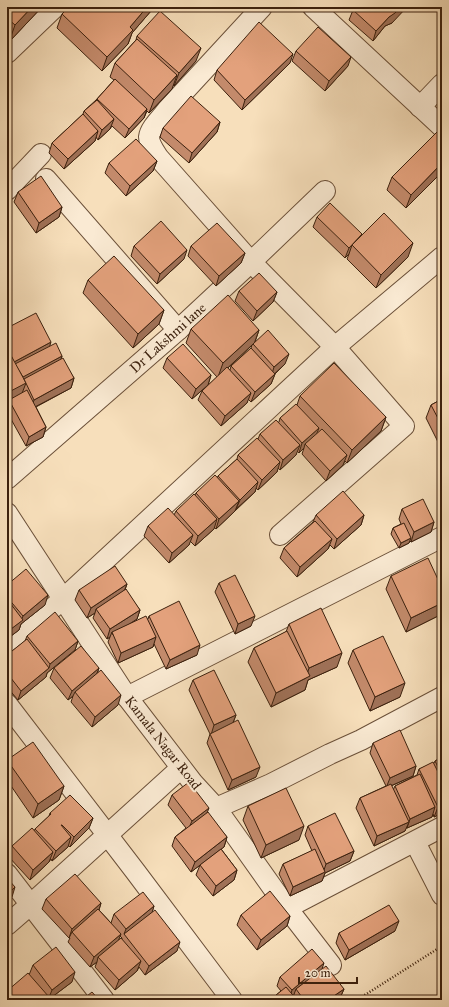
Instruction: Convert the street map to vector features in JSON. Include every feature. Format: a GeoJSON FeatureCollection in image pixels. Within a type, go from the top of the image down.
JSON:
{"type":"FeatureCollection","features":[{"type":"Feature","properties":{"kind":"street"},"geometry":{"type":"LineString","coordinates":[[7,53],[54,7]]}},
{"type":"Feature","properties":{"kind":"street"},"geometry":{"type":"LineString","coordinates":[[262,7],[152,128],[149,137],[151,145],[158,157],[251,262],[335,347],[404,426],[280,535]]}},
{"type":"Feature","properties":{"kind":"street"},"geometry":{"type":"LineString","coordinates":[[313,7],[442,127]]}},
{"type":"Feature","properties":{"kind":"street"},"geometry":{"type":"LineString","coordinates":[[420,107],[442,84]]}},
{"type":"Feature","properties":{"kind":"street"},"geometry":{"type":"LineString","coordinates":[[7,190],[41,154]]}},
{"type":"Feature","properties":{"kind":"street"},"geometry":{"type":"LineString","coordinates":[[46,179],[178,330]]}},
{"type":"Feature","properties":{"kind":"street","name":"Dr Lakshmi lane"},"geometry":{"type":"LineString","coordinates":[[7,479],[178,330],[325,192]]}},
{"type":"Feature","properties":{"kind":"street"},"geometry":{"type":"LineString","coordinates":[[7,648],[63,599],[335,347],[439,267]]}},
{"type":"Feature","properties":{"kind":"street","name":"Kamala Nagar Road"},"geometry":{"type":"LineString","coordinates":[[7,513],[127,697],[181,768],[216,808],[287,908],[331,965]]}},
{"type":"Feature","properties":{"kind":"street"},"geometry":{"type":"LineString","coordinates":[[127,697],[442,537]]}},
{"type":"Feature","properties":{"kind":"street"},"geometry":{"type":"LineString","coordinates":[[216,808],[272,784],[361,740],[442,697]]}},
{"type":"Feature","properties":{"kind":"street"},"geometry":{"type":"LineString","coordinates":[[7,704],[150,890],[232,1000]]}},
{"type":"Feature","properties":{"kind":"street"},"geometry":{"type":"LineString","coordinates":[[7,925],[181,768]]}},
{"type":"Feature","properties":{"kind":"street"},"geometry":{"type":"LineString","coordinates":[[287,908],[442,827]]}},
{"type":"Feature","properties":{"kind":"street"},"geometry":{"type":"LineString","coordinates":[[415,842],[442,895]]}},
{"type":"Feature","properties":{"kind":"street"},"geometry":{"type":"LineString","coordinates":[[7,874],[104,1000]]}},
{"type":"Feature","properties":{"kind":"path"},"geometry":{"type":"LineString","coordinates":[[357,1000],[442,946]]}},
{"type":"Feature","properties":{"kind":"building"},"geometry":{"type":"Polygon","coordinates":[[[7,7],[32,7],[15,25],[7,18],[7,7]]]}},
{"type":"Feature","properties":{"kind":"building"},"geometry":{"type":"Polygon","coordinates":[[[69,7],[147,7],[130,27],[133,30],[107,57],[62,14],[69,7]]]}},
{"type":"Feature","properties":{"kind":"building"},"geometry":{"type":"Polygon","coordinates":[[[356,7],[401,7],[376,31],[353,10],[356,7]]]}},
{"type":"Feature","properties":{"kind":"building"},"geometry":{"type":"Polygon","coordinates":[[[160,11],[201,48],[179,73],[137,36],[160,11]]]}},
{"type":"Feature","properties":{"kind":"building"},"geometry":{"type":"Polygon","coordinates":[[[259,22],[293,54],[245,100],[217,70],[259,22]]]}},
{"type":"Feature","properties":{"kind":"building"},"geometry":{"type":"Polygon","coordinates":[[[318,27],[351,57],[329,81],[296,51],[318,27]]]}},
{"type":"Feature","properties":{"kind":"building"},"geometry":{"type":"Polygon","coordinates":[[[137,39],[177,75],[154,100],[115,63],[137,39]]]}},
{"type":"Feature","properties":{"kind":"building"},"geometry":{"type":"Polygon","coordinates":[[[115,79],[147,109],[129,129],[97,99],[115,79]]]}},
{"type":"Feature","properties":{"kind":"building"},"geometry":{"type":"Polygon","coordinates":[[[191,96],[220,122],[192,153],[163,128],[191,96]]]}},
{"type":"Feature","properties":{"kind":"building"},"geometry":{"type":"Polygon","coordinates":[[[97,100],[114,119],[102,130],[84,111],[97,100]]]}},
{"type":"Feature","properties":{"kind":"building"},"geometry":{"type":"Polygon","coordinates":[[[83,114],[98,131],[68,159],[52,143],[83,114]]]}},
{"type":"Feature","properties":{"kind":"building"},"geometry":{"type":"Polygon","coordinates":[[[439,130],[442,133],[442,163],[411,195],[392,177],[439,130]]]}},
{"type":"Feature","properties":{"kind":"building"},"geometry":{"type":"Polygon","coordinates":[[[136,139],[157,161],[130,186],[109,163],[136,139]]]}},
{"type":"Feature","properties":{"kind":"building"},"geometry":{"type":"Polygon","coordinates":[[[41,176],[62,207],[39,223],[18,192],[41,176]]]}},
{"type":"Feature","properties":{"kind":"building"},"geometry":{"type":"Polygon","coordinates":[[[330,203],[362,234],[349,248],[317,217],[330,203]]]}},
{"type":"Feature","properties":{"kind":"building"},"geometry":{"type":"Polygon","coordinates":[[[384,213],[413,243],[381,275],[352,245],[384,213]]]}},
{"type":"Feature","properties":{"kind":"building"},"geometry":{"type":"Polygon","coordinates":[[[161,221],[187,250],[160,274],[134,246],[161,221]]]}},
{"type":"Feature","properties":{"kind":"building"},"geometry":{"type":"Polygon","coordinates":[[[217,223],[245,253],[219,276],[191,246],[217,223]]]}},
{"type":"Feature","properties":{"kind":"building"},"geometry":{"type":"Polygon","coordinates":[[[114,256],[164,310],[138,334],[88,280],[114,256]]]}},
{"type":"Feature","properties":{"kind":"building"},"geometry":{"type":"Polygon","coordinates":[[[259,273],[277,292],[257,311],[239,291],[259,273]]]}},
{"type":"Feature","properties":{"kind":"building"},"geometry":{"type":"Polygon","coordinates":[[[228,295],[259,330],[223,363],[191,329],[228,295]]]}},
{"type":"Feature","properties":{"kind":"building"},"geometry":{"type":"Polygon","coordinates":[[[36,313],[51,342],[14,362],[7,348],[7,328],[36,313]]]}},
{"type":"Feature","properties":{"kind":"building"},"geometry":{"type":"Polygon","coordinates":[[[268,330],[289,354],[274,367],[253,344],[268,330]]]}},
{"type":"Feature","properties":{"kind":"building"},"geometry":{"type":"Polygon","coordinates":[[[56,343],[62,356],[23,377],[15,364],[56,343]]]}},
{"type":"Feature","properties":{"kind":"building"},"geometry":{"type":"Polygon","coordinates":[[[183,344],[211,375],[196,389],[167,358],[183,344]]]}},
{"type":"Feature","properties":{"kind":"building"},"geometry":{"type":"Polygon","coordinates":[[[7,348],[26,383],[7,393],[7,348]]]}},
{"type":"Feature","properties":{"kind":"building"},"geometry":{"type":"Polygon","coordinates":[[[251,348],[275,374],[255,392],[231,366],[251,348]]]}},
{"type":"Feature","properties":{"kind":"building"},"geometry":{"type":"Polygon","coordinates":[[[63,358],[74,378],[34,400],[24,379],[63,358]]]}},
{"type":"Feature","properties":{"kind":"building"},"geometry":{"type":"Polygon","coordinates":[[[334,363],[386,417],[352,450],[300,396],[334,363]]]}},
{"type":"Feature","properties":{"kind":"building"},"geometry":{"type":"Polygon","coordinates":[[[227,367],[251,393],[225,416],[202,391],[227,367]]]}},
{"type":"Feature","properties":{"kind":"building"},"geometry":{"type":"Polygon","coordinates":[[[27,390],[46,427],[29,437],[9,400],[27,390]]]}},
{"type":"Feature","properties":{"kind":"building"},"geometry":{"type":"Polygon","coordinates":[[[442,399],[442,426],[431,405],[442,399]]]}},
{"type":"Feature","properties":{"kind":"building"},"geometry":{"type":"Polygon","coordinates":[[[296,404],[319,428],[302,443],[280,418],[296,404]]]}},
{"type":"Feature","properties":{"kind":"building"},"geometry":{"type":"Polygon","coordinates":[[[276,420],[300,445],[283,460],[260,434],[276,420]]]}},
{"type":"Feature","properties":{"kind":"building"},"geometry":{"type":"Polygon","coordinates":[[[322,429],[347,455],[330,471],[305,444],[322,429]]]}},
{"type":"Feature","properties":{"kind":"building"},"geometry":{"type":"Polygon","coordinates":[[[257,438],[280,462],[262,480],[238,455],[257,438]]]}},
{"type":"Feature","properties":{"kind":"building"},"geometry":{"type":"Polygon","coordinates":[[[237,459],[258,482],[240,500],[218,476],[237,459]]]}},
{"type":"Feature","properties":{"kind":"building"},"geometry":{"type":"Polygon","coordinates":[[[215,475],[239,501],[219,519],[196,493],[215,475]]]}},
{"type":"Feature","properties":{"kind":"building"},"geometry":{"type":"Polygon","coordinates":[[[343,491],[364,515],[337,539],[316,515],[343,491]]]}},
{"type":"Feature","properties":{"kind":"building"},"geometry":{"type":"Polygon","coordinates":[[[194,494],[217,519],[198,536],[176,511],[194,494]]]}},
{"type":"Feature","properties":{"kind":"building"},"geometry":{"type":"Polygon","coordinates":[[[423,499],[434,522],[414,532],[402,509],[423,499]]]}},
{"type":"Feature","properties":{"kind":"building"},"geometry":{"type":"Polygon","coordinates":[[[168,508],[193,535],[172,553],[148,526],[168,508]]]}},
{"type":"Feature","properties":{"kind":"building"},"geometry":{"type":"Polygon","coordinates":[[[315,521],[332,539],[300,567],[284,548],[315,521]]]}},
{"type":"Feature","properties":{"kind":"building"},"geometry":{"type":"Polygon","coordinates":[[[404,523],[411,538],[401,543],[393,528],[404,523]]]}},
{"type":"Feature","properties":{"kind":"building"},"geometry":{"type":"Polygon","coordinates":[[[428,558],[442,588],[442,603],[411,618],[391,576],[428,558]]]}},
{"type":"Feature","properties":{"kind":"building"},"geometry":{"type":"Polygon","coordinates":[[[115,566],[127,584],[91,608],[79,590],[115,566]]]}},
{"type":"Feature","properties":{"kind":"building"},"geometry":{"type":"Polygon","coordinates":[[[26,569],[48,595],[23,616],[7,597],[7,585],[26,569]]]}},
{"type":"Feature","properties":{"kind":"building"},"geometry":{"type":"Polygon","coordinates":[[[235,575],[255,616],[238,624],[219,583],[235,575]]]}},
{"type":"Feature","properties":{"kind":"building"},"geometry":{"type":"Polygon","coordinates":[[[126,589],[140,610],[110,629],[96,609],[126,589]]]}},
{"type":"Feature","properties":{"kind":"building"},"geometry":{"type":"Polygon","coordinates":[[[7,599],[23,620],[7,632],[7,599]]]}},
{"type":"Feature","properties":{"kind":"building"},"geometry":{"type":"Polygon","coordinates":[[[179,601],[200,645],[170,660],[149,616],[179,601]]]}},
{"type":"Feature","properties":{"kind":"building"},"geometry":{"type":"Polygon","coordinates":[[[321,608],[342,653],[309,668],[289,624],[321,608]]]}},
{"type":"Feature","properties":{"kind":"building"},"geometry":{"type":"Polygon","coordinates":[[[55,612],[78,641],[50,664],[27,636],[55,612]]]}},
{"type":"Feature","properties":{"kind":"building"},"geometry":{"type":"Polygon","coordinates":[[[146,616],[156,637],[121,653],[112,632],[146,616]]]}},
{"type":"Feature","properties":{"kind":"building"},"geometry":{"type":"Polygon","coordinates":[[[287,631],[310,676],[276,693],[254,648],[287,631]]]}},
{"type":"Feature","properties":{"kind":"building"},"geometry":{"type":"Polygon","coordinates":[[[383,636],[405,683],[375,697],[353,650],[383,636]]]}},
{"type":"Feature","properties":{"kind":"building"},"geometry":{"type":"Polygon","coordinates":[[[27,639],[49,668],[21,691],[7,673],[7,655],[27,639]]]}},
{"type":"Feature","properties":{"kind":"building"},"geometry":{"type":"Polygon","coordinates":[[[81,646],[99,668],[72,691],[54,668],[81,646]]]}},
{"type":"Feature","properties":{"kind":"building"},"geometry":{"type":"Polygon","coordinates":[[[101,670],[121,695],[95,717],[75,692],[101,670]]]}},
{"type":"Feature","properties":{"kind":"building"},"geometry":{"type":"Polygon","coordinates":[[[214,670],[236,715],[214,725],[193,680],[214,670]]]}},
{"type":"Feature","properties":{"kind":"building"},"geometry":{"type":"Polygon","coordinates":[[[238,720],[260,767],[232,780],[210,734],[238,720]]]}},
{"type":"Feature","properties":{"kind":"building"},"geometry":{"type":"Polygon","coordinates":[[[400,730],[416,766],[390,778],[373,743],[400,730]]]}},
{"type":"Feature","properties":{"kind":"building"},"geometry":{"type":"Polygon","coordinates":[[[33,742],[64,786],[38,804],[7,760],[33,742]]]}},
{"type":"Feature","properties":{"kind":"building"},"geometry":{"type":"Polygon","coordinates":[[[442,757],[442,775],[435,761],[442,757]]]}},
{"type":"Feature","properties":{"kind":"building"},"geometry":{"type":"Polygon","coordinates":[[[433,762],[442,780],[442,805],[438,807],[419,769],[433,762]]]}},
{"type":"Feature","properties":{"kind":"building"},"geometry":{"type":"Polygon","coordinates":[[[420,774],[435,807],[410,819],[395,786],[420,774]]]}},
{"type":"Feature","properties":{"kind":"building"},"geometry":{"type":"Polygon","coordinates":[[[189,782],[209,808],[192,821],[172,795],[189,782]]]}},
{"type":"Feature","properties":{"kind":"building"},"geometry":{"type":"Polygon","coordinates":[[[391,784],[409,822],[377,836],[360,798],[391,784]]]}},
{"type":"Feature","properties":{"kind":"building"},"geometry":{"type":"Polygon","coordinates":[[[286,788],[304,826],[266,845],[248,806],[286,788]]]}},
{"type":"Feature","properties":{"kind":"building"},"geometry":{"type":"Polygon","coordinates":[[[70,795],[93,818],[74,837],[61,825],[71,837],[56,851],[35,829],[70,795]]]}},
{"type":"Feature","properties":{"kind":"building"},"geometry":{"type":"Polygon","coordinates":[[[208,812],[227,837],[195,862],[175,837],[208,812]]]}},
{"type":"Feature","properties":{"kind":"building"},"geometry":{"type":"Polygon","coordinates":[[[335,813],[354,851],[326,864],[308,826],[335,813]]]}},
{"type":"Feature","properties":{"kind":"building"},"geometry":{"type":"Polygon","coordinates":[[[32,828],[53,852],[33,870],[12,846],[32,828]]]}},
{"type":"Feature","properties":{"kind":"building"},"geometry":{"type":"Polygon","coordinates":[[[221,849],[237,870],[216,886],[200,865],[221,849]]]}},
{"type":"Feature","properties":{"kind":"building"},"geometry":{"type":"Polygon","coordinates":[[[315,849],[325,872],[293,887],[283,864],[315,849]]]}},
{"type":"Feature","properties":{"kind":"building"},"geometry":{"type":"Polygon","coordinates":[[[75,874],[101,903],[72,929],[46,899],[75,874]]]}},
{"type":"Feature","properties":{"kind":"building"},"geometry":{"type":"Polygon","coordinates":[[[7,878],[15,887],[7,895],[7,878]]]}},
{"type":"Feature","properties":{"kind":"building"},"geometry":{"type":"Polygon","coordinates":[[[270,891],[290,916],[261,940],[241,915],[270,891]]]}},
{"type":"Feature","properties":{"kind":"building"},"geometry":{"type":"Polygon","coordinates":[[[143,892],[154,906],[126,929],[114,914],[143,892]]]}},
{"type":"Feature","properties":{"kind":"building"},"geometry":{"type":"Polygon","coordinates":[[[389,905],[399,921],[349,950],[339,933],[389,905]]]}},
{"type":"Feature","properties":{"kind":"building"},"geometry":{"type":"Polygon","coordinates":[[[98,909],[121,934],[94,957],[72,932],[98,909]]]}},
{"type":"Feature","properties":{"kind":"building"},"geometry":{"type":"Polygon","coordinates":[[[155,910],[180,942],[149,966],[124,934],[155,910]]]}},
{"type":"Feature","properties":{"kind":"building"},"geometry":{"type":"Polygon","coordinates":[[[121,938],[141,961],[119,980],[98,957],[121,938]]]}},
{"type":"Feature","properties":{"kind":"building"},"geometry":{"type":"Polygon","coordinates":[[[56,947],[75,972],[52,990],[33,965],[56,947]]]}},
{"type":"Feature","properties":{"kind":"building"},"geometry":{"type":"Polygon","coordinates":[[[312,949],[324,963],[292,990],[280,977],[312,949]]]}},
{"type":"Feature","properties":{"kind":"building"},"geometry":{"type":"Polygon","coordinates":[[[326,966],[344,989],[328,1000],[304,1000],[296,989],[326,966]]]}},
{"type":"Feature","properties":{"kind":"building"},"geometry":{"type":"Polygon","coordinates":[[[28,973],[49,997],[45,1000],[12,1000],[7,994],[7,991],[28,973]]]}},
{"type":"Feature","properties":{"kind":"building"},"geometry":{"type":"Polygon","coordinates":[[[286,987],[297,1000],[270,1000],[286,987]]]}},
{"type":"Feature","properties":{"kind":"building"},"geometry":{"type":"Polygon","coordinates":[[[92,992],[99,1000],[82,1000],[92,992]]]}}]}
